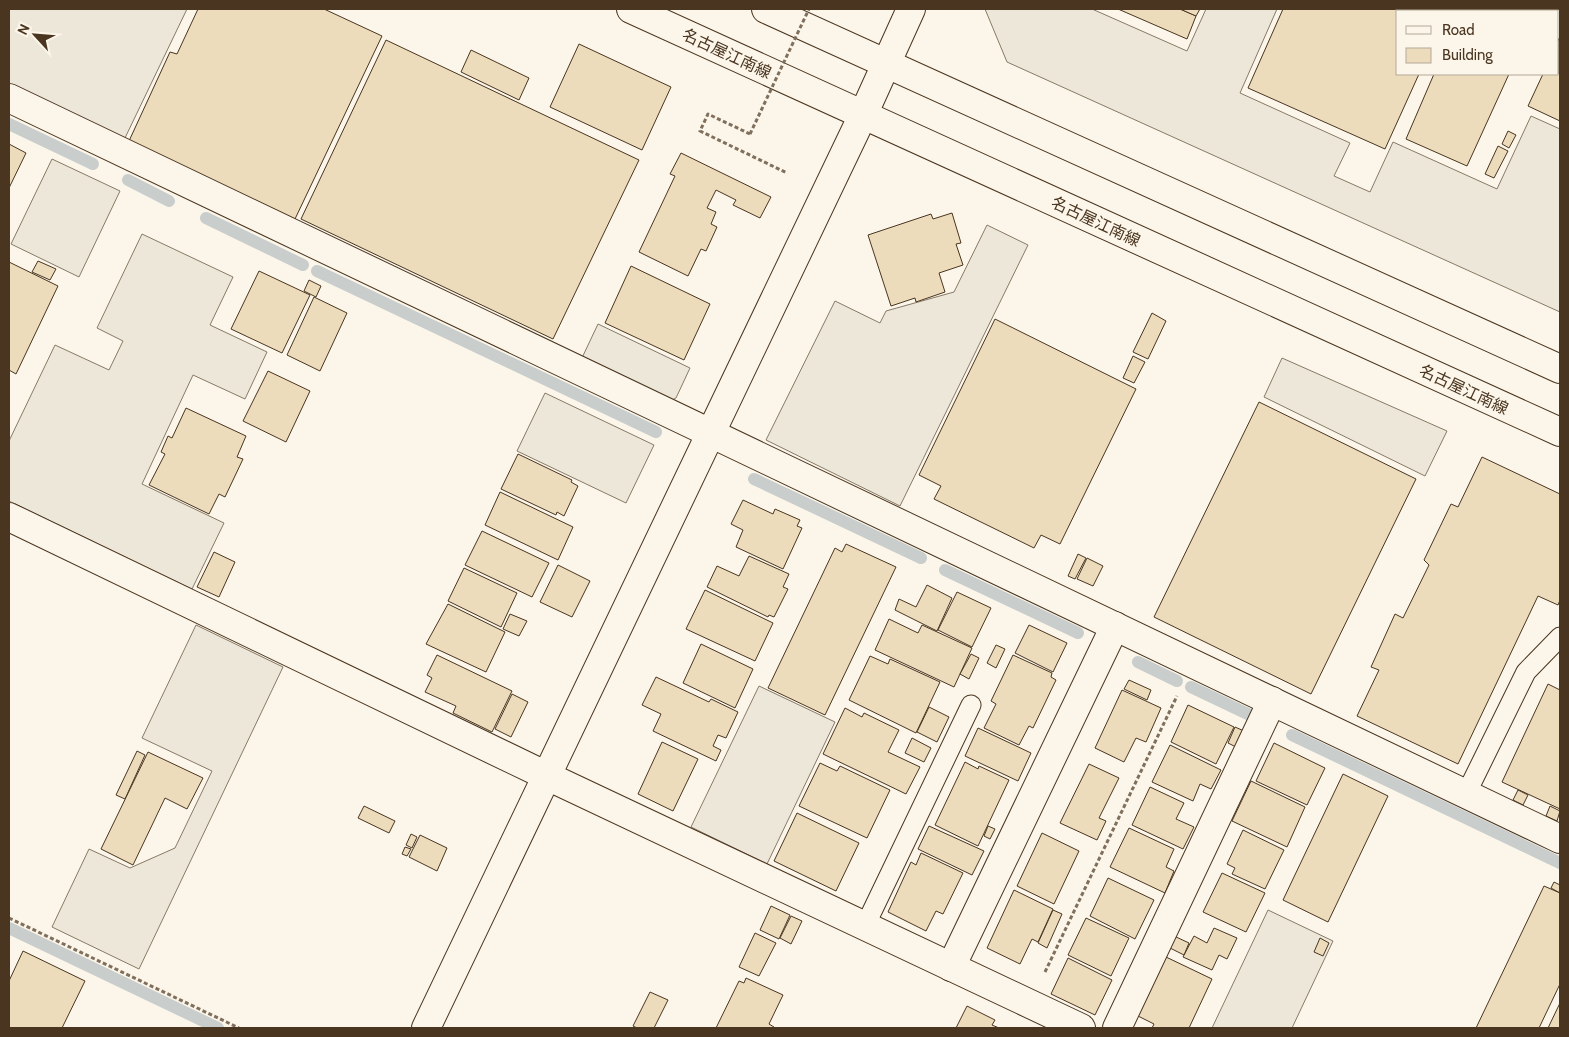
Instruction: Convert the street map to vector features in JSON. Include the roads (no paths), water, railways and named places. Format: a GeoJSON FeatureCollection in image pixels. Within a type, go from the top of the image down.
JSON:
{"type":"FeatureCollection","features":[{"type":"Feature","properties":{"kind":"street","name":"名古屋江南線"},"geometry":{"type":"LineString","coordinates":[[631,9],[1560,432]]}},
{"type":"Feature","properties":{"kind":"street"},"geometry":{"type":"LineString","coordinates":[[766,9],[1560,369]]}},
{"type":"Feature","properties":{"kind":"street"},"geometry":{"type":"LineString","coordinates":[[426,1028],[863,114],[911,9]]}},
{"type":"Feature","properties":{"kind":"street"},"geometry":{"type":"LineString","coordinates":[[9,98],[1560,839]]}},
{"type":"Feature","properties":{"kind":"street"},"geometry":{"type":"LineString","coordinates":[[9,517],[547,776],[1081,1028]]}},
{"type":"Feature","properties":{"kind":"street"},"geometry":{"type":"LineString","coordinates":[[951,967],[1115,626]]}},
{"type":"Feature","properties":{"kind":"street"},"geometry":{"type":"LineString","coordinates":[[1117,1028],[1272,701]]}},
{"type":"Feature","properties":{"kind":"lane"},"geometry":{"type":"LineString","coordinates":[[1466,794],[1526,672],[1560,637]]}},
{"type":"Feature","properties":{"kind":"lane"},"geometry":{"type":"LineString","coordinates":[[865,926],[971,705]]}},
{"type":"Feature","properties":{"kind":"waterway"},"geometry":{"type":"LineString","coordinates":[[9,124],[93,164]]}},
{"type":"Feature","properties":{"kind":"waterway"},"geometry":{"type":"LineString","coordinates":[[128,180],[169,201]]}},
{"type":"Feature","properties":{"kind":"waterway"},"geometry":{"type":"LineString","coordinates":[[206,218],[303,265]]}},
{"type":"Feature","properties":{"kind":"waterway"},"geometry":{"type":"LineString","coordinates":[[317,271],[656,432]]}},
{"type":"Feature","properties":{"kind":"waterway"},"geometry":{"type":"LineString","coordinates":[[754,479],[921,558]]}},
{"type":"Feature","properties":{"kind":"waterway"},"geometry":{"type":"LineString","coordinates":[[945,570],[1078,633]]}},
{"type":"Feature","properties":{"kind":"waterway"},"geometry":{"type":"LineString","coordinates":[[1138,662],[1177,681]]}},
{"type":"Feature","properties":{"kind":"waterway"},"geometry":{"type":"LineString","coordinates":[[1191,687],[1252,716]]}},
{"type":"Feature","properties":{"kind":"waterway"},"geometry":{"type":"LineString","coordinates":[[1292,735],[1560,863]]}},
{"type":"Feature","properties":{"kind":"waterway"},"geometry":{"type":"LineString","coordinates":[[9,928],[218,1028]]}}]}
